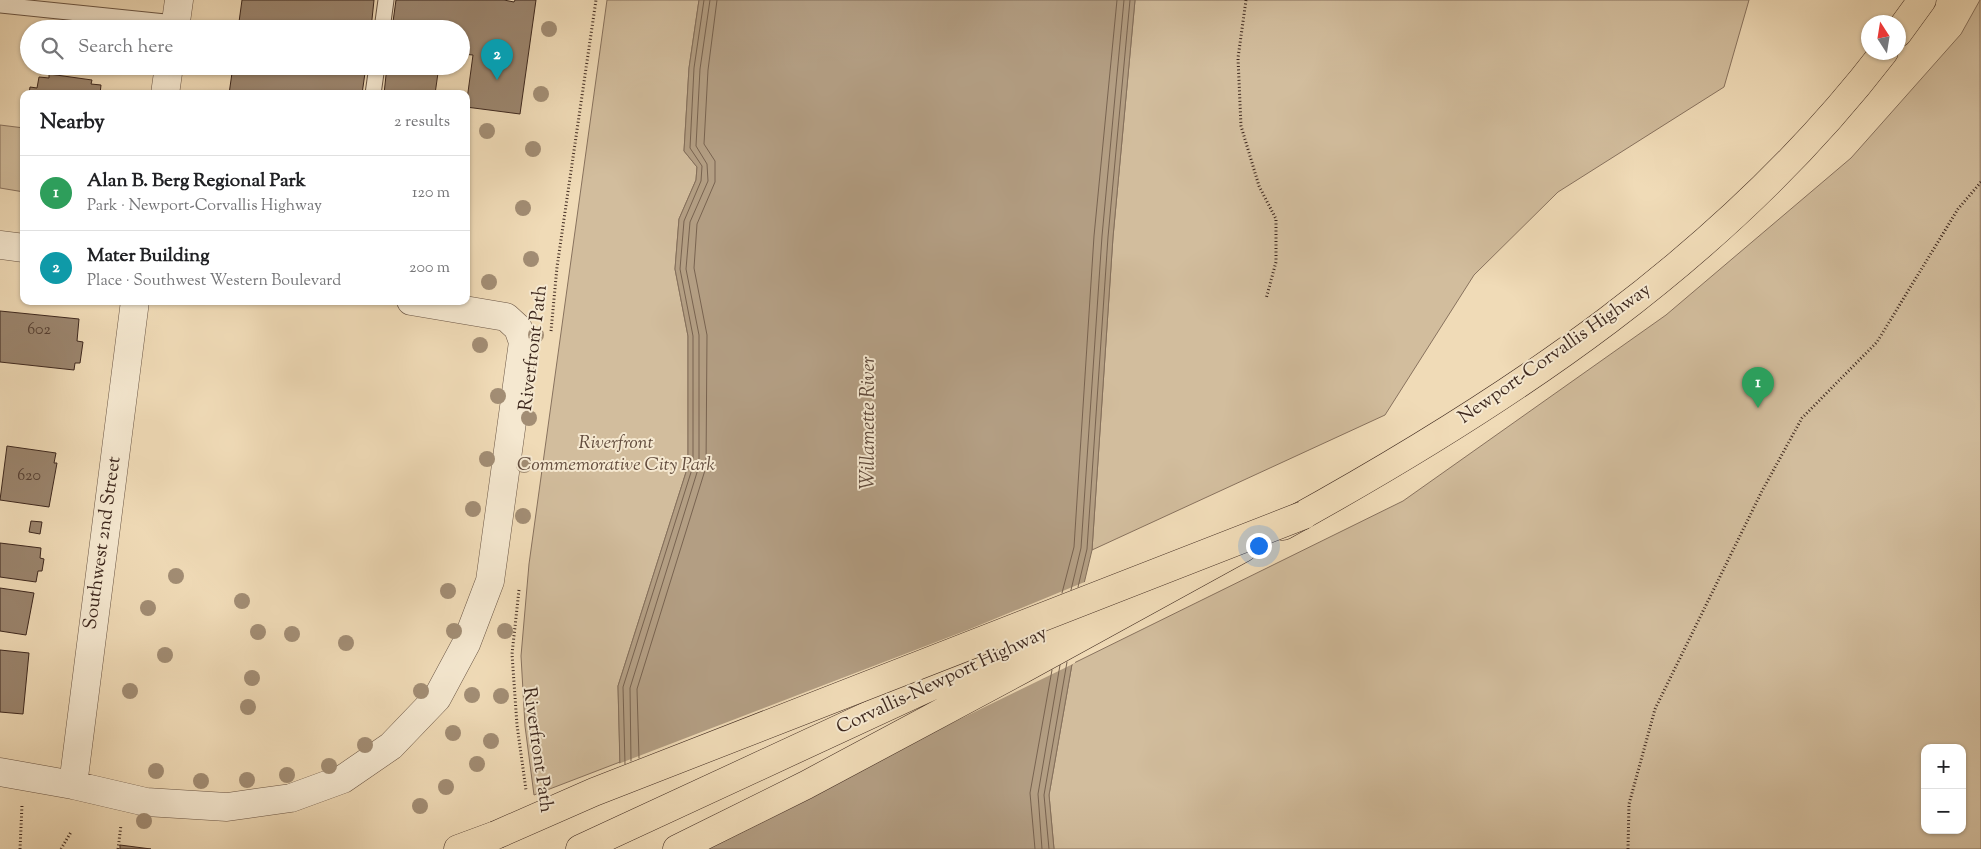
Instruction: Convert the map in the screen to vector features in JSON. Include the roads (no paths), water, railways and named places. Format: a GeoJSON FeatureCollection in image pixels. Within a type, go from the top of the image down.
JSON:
{"type":"FeatureCollection","features":[{"type":"Feature","properties":{"kind":"highway"},"geometry":{"type":"LineString","coordinates":[[1906,22],[1922,0]]}},
{"type":"Feature","properties":{"kind":"highway","name":"Newport-Corvallis Highway"},"geometry":{"type":"LineString","coordinates":[[1304,514],[1415,450],[1516,386],[1630,305],[1686,258],[1810,140],[1859,85],[1878,60]]}},
{"type":"Feature","properties":{"kind":"highway"},"geometry":{"type":"LineString","coordinates":[[458,849],[594,792],[1304,514]]}},
{"type":"Feature","properties":{"kind":"highway"},"geometry":{"type":"LineString","coordinates":[[677,849],[806,785],[944,712],[1304,514]]}},
{"type":"Feature","properties":{"kind":"highway","name":"Corvallis-Newport Highway"},"geometry":{"type":"LineString","coordinates":[[580,849],[1304,514]]}},
{"type":"Feature","properties":{"kind":"street"},"geometry":{"type":"LineString","coordinates":[[166,90],[168,75]]}},
{"type":"Feature","properties":{"kind":"street"},"geometry":{"type":"LineString","coordinates":[[0,245],[20,248]]}},
{"type":"Feature","properties":{"kind":"street","name":"Southwest 2nd Street"},"geometry":{"type":"LineString","coordinates":[[73,785],[134,305]]}},
{"type":"Feature","properties":{"kind":"street"},"geometry":{"type":"LineString","coordinates":[[12,774],[73,785],[146,802],[227,807],[291,798],[343,778],[391,746],[437,698],[466,644],[490,581],[523,342],[518,328],[506,317],[435,305]]}},
{"type":"Feature","properties":{"kind":"lane"},"geometry":{"type":"LineString","coordinates":[[383,20],[386,0]]}},
{"type":"Feature","properties":{"kind":"lane"},"geometry":{"type":"LineString","coordinates":[[0,5],[176,17]]}},
{"type":"Feature","properties":{"kind":"lane"},"geometry":{"type":"LineString","coordinates":[[374,90],[376,75]]}},
{"type":"Feature","properties":{"kind":"water","name":"Willamette River"},"geometry":{"type":"Polygon","coordinates":[[[699,0],[1135,0],[1113,237],[1092,550],[1077,613],[1072,664],[1049,795],[1054,849],[622,849],[618,686],[688,466],[688,336],[675,269],[679,219],[696,180],[697,167],[684,151],[689,68],[699,0]]]}},
{"type":"Feature","properties":{"kind":"place","name":"Mater Building"},"geometry":{"type":"Point","coordinates":[497,80]}},
{"type":"Feature","properties":{"kind":"place","name":"Alan B. Berg Regional Park"},"geometry":{"type":"Point","coordinates":[1758,408]}},
{"type":"Feature","properties":{"kind":"park label","name":"Riverfront Commemorative City Park"},"geometry":{"type":"Point","coordinates":[616,454]}}]}
